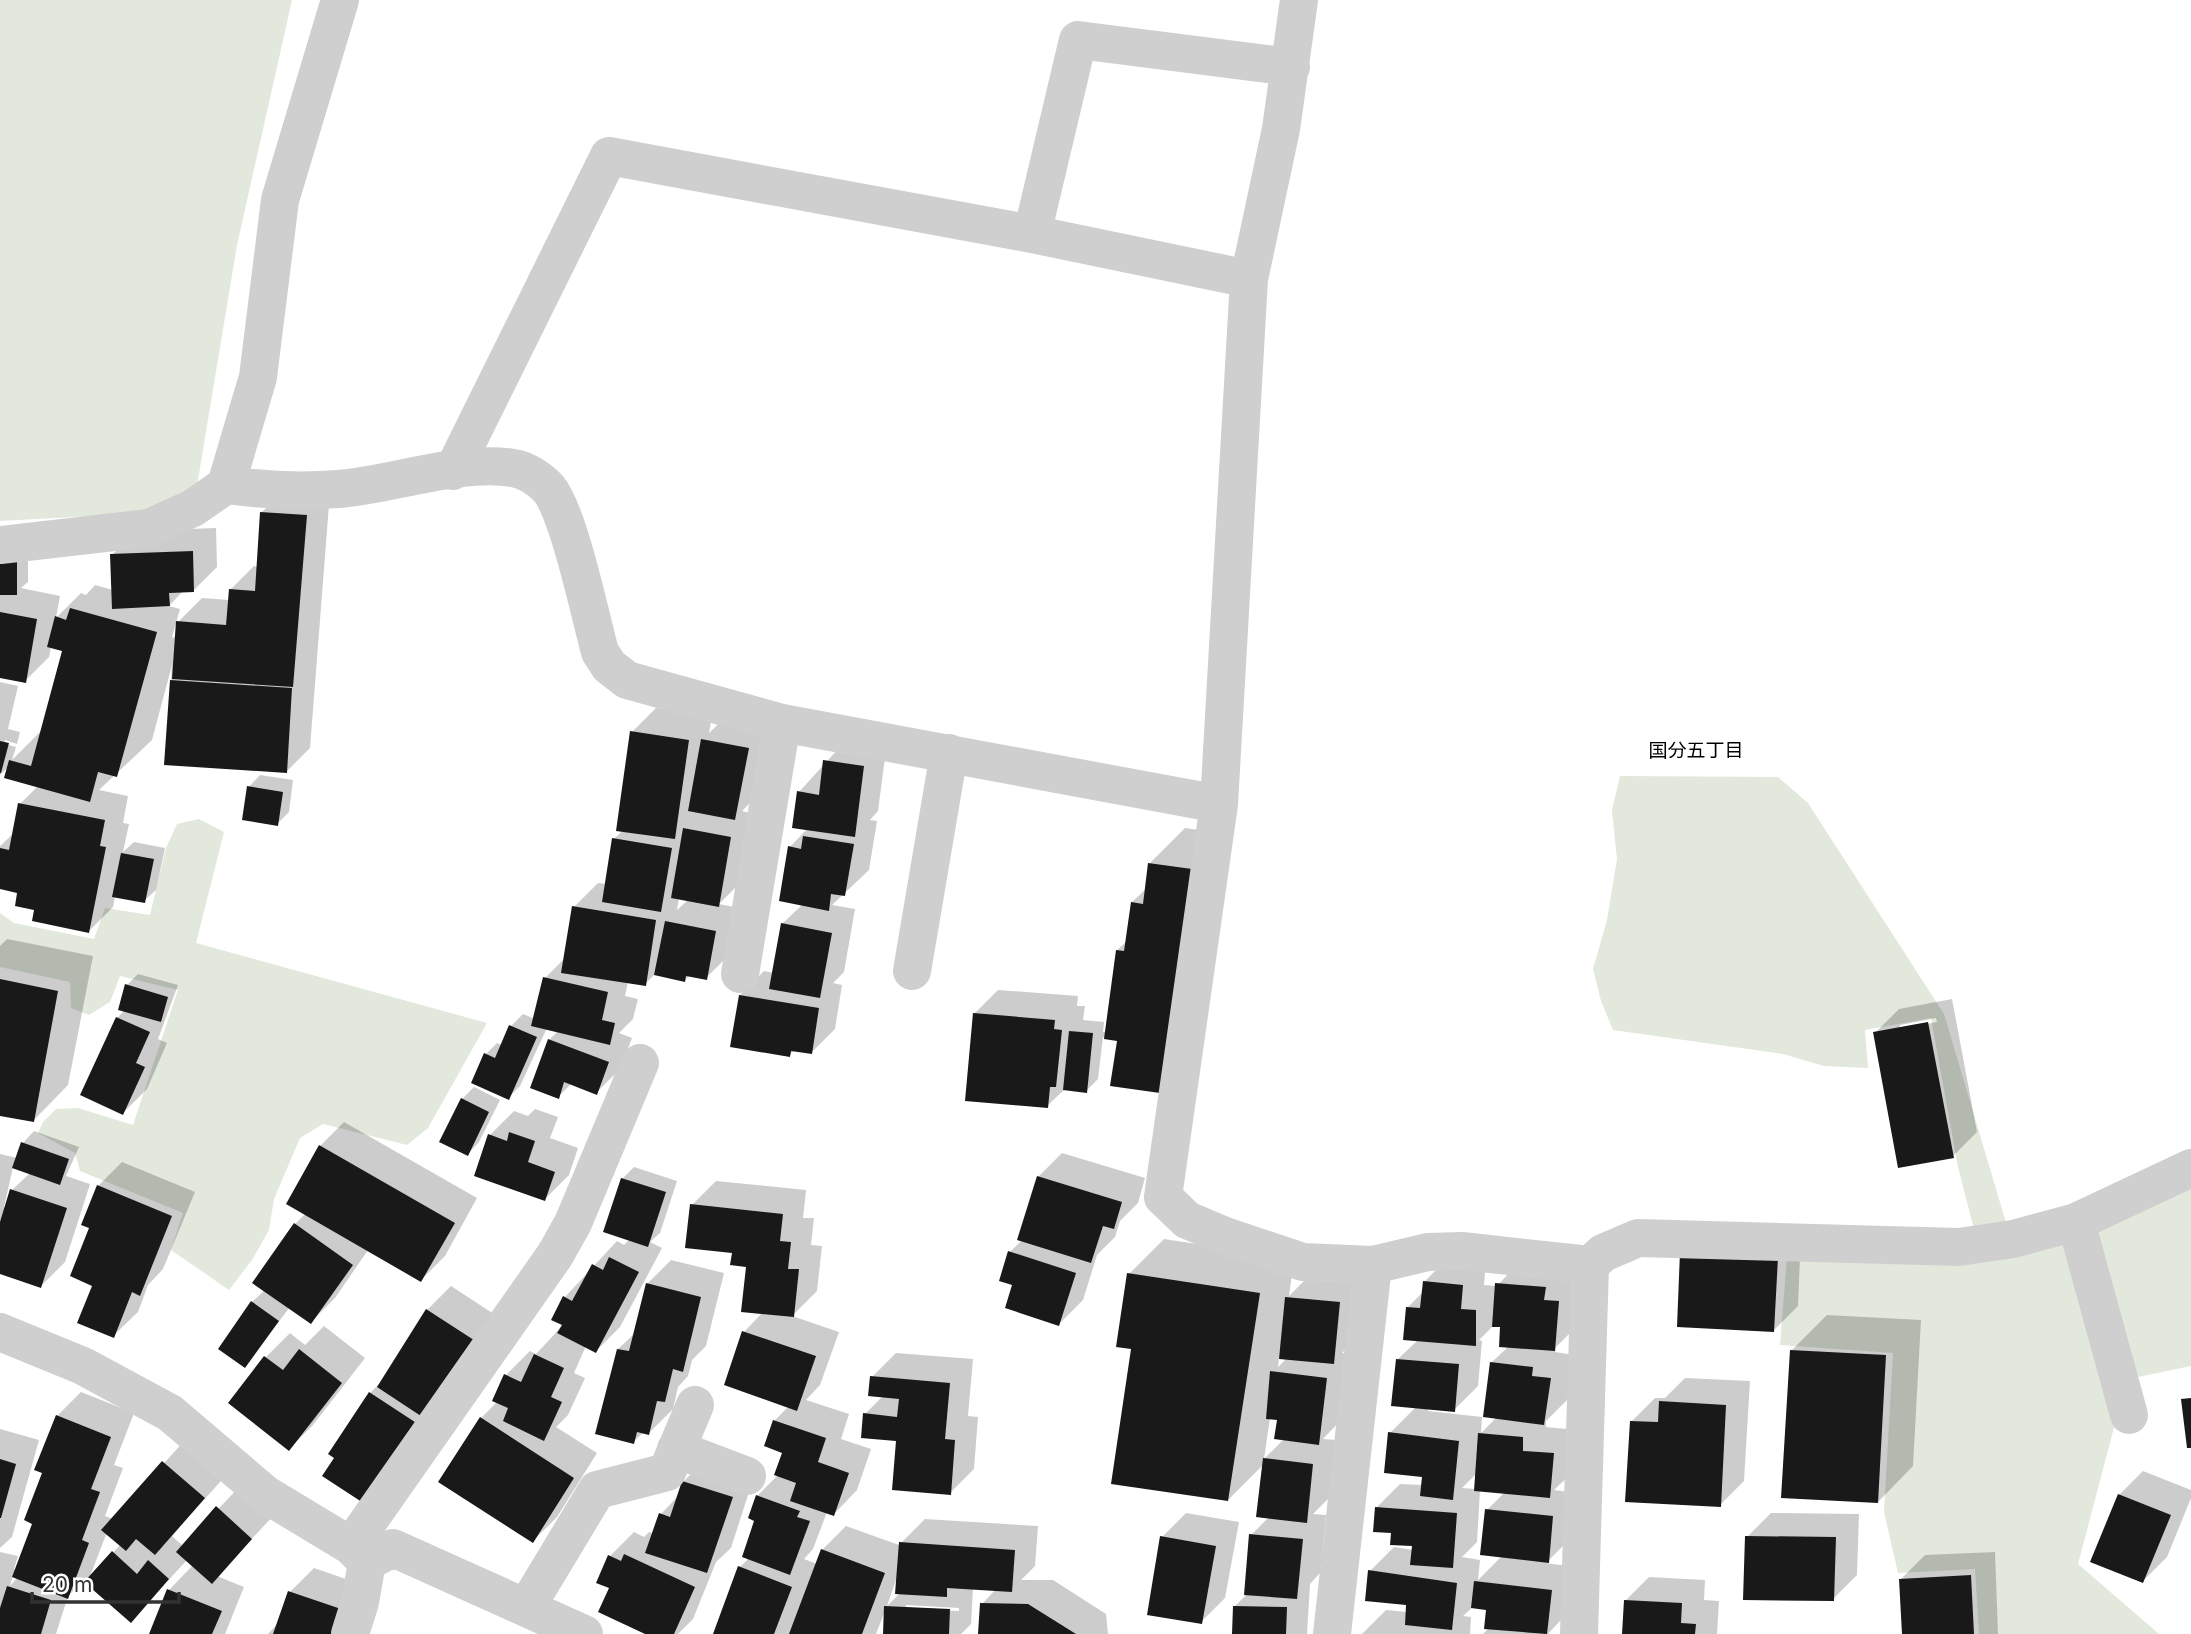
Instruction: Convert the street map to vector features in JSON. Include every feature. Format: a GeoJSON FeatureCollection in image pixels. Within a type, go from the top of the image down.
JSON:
{"type":"FeatureCollection","features":[{"type":"Feature","properties":{"kind":"street"},"geometry":{"type":"LineString","coordinates":[[0,545],[149,528],[194,508],[226,485],[258,377],[280,200],[341,0]]}},
{"type":"Feature","properties":{"kind":"street"},"geometry":{"type":"LineString","coordinates":[[1300,0],[1291,67],[1249,279],[1219,804],[1163,1197],[1187,1220],[1225,1236],[1303,1262],[1374,1265],[1428,1252],[1462,1251],[1590,1265]]}},
{"type":"Feature","properties":{"kind":"street"},"geometry":{"type":"LineString","coordinates":[[1032,234],[1077,40],[1291,67]]}},
{"type":"Feature","properties":{"kind":"street"},"geometry":{"type":"LineString","coordinates":[[453,471],[609,156],[1032,234],[1249,279]]}},
{"type":"Feature","properties":{"kind":"street"},"geometry":{"type":"LineString","coordinates":[[226,485],[278,491],[339,489],[453,471],[515,468],[536,477],[549,489],[559,506],[600,652],[609,666],[627,680],[782,723],[1219,804]]}},
{"type":"Feature","properties":{"kind":"street"},"geometry":{"type":"LineString","coordinates":[[740,974],[782,723]]}},
{"type":"Feature","properties":{"kind":"street"},"geometry":{"type":"LineString","coordinates":[[912,971],[949,753]]}},
{"type":"Feature","properties":{"kind":"street"},"geometry":{"type":"LineString","coordinates":[[350,1634],[360,1602],[359,1554],[555,1255],[573,1223],[640,1063]]}},
{"type":"Feature","properties":{"kind":"street"},"geometry":{"type":"LineString","coordinates":[[1579,1634],[1590,1265],[1603,1253],[1639,1238],[1959,1247],[2012,1239],[2076,1222],[2191,1168]]}},
{"type":"Feature","properties":{"kind":"street"},"geometry":{"type":"LineString","coordinates":[[2076,1222],[2129,1415]]}},
{"type":"Feature","properties":{"kind":"street"},"geometry":{"type":"LineString","coordinates":[[1332,1634],[1374,1265]]}},
{"type":"Feature","properties":{"kind":"street"},"geometry":{"type":"LineString","coordinates":[[0,1332],[83,1366],[170,1413],[265,1494],[359,1554],[393,1548],[584,1634]]}},
{"type":"Feature","properties":{"kind":"street"},"geometry":{"type":"LineString","coordinates":[[526,1608],[597,1490],[667,1472],[695,1405]]}},
{"type":"Feature","properties":{"kind":"street"},"geometry":{"type":"LineString","coordinates":[[676,1449],[747,1476]]}},
{"type":"Feature","properties":{"kind":"shaded area"},"geometry":{"type":"Polygon","coordinates":[[[0,0],[292,0],[237,245],[196,492],[149,513],[0,521],[0,0]]]}},
{"type":"Feature","properties":{"kind":"shaded area"},"geometry":{"type":"Polygon","coordinates":[[[1620,776],[1778,777],[1808,803],[1944,1014],[2007,1226],[1974,1229],[1958,1167],[1931,1018],[1865,1030],[1868,1068],[1824,1066],[1783,1054],[1613,1030],[1601,1001],[1593,969],[1607,920],[1617,859],[1612,810],[1620,776]]]}},
{"type":"Feature","properties":{"kind":"shaded area"},"geometry":{"type":"Polygon","coordinates":[[[199,819],[224,832],[196,943],[487,1023],[428,1128],[407,1145],[323,1124],[300,1138],[274,1199],[269,1230],[252,1260],[229,1290],[171,1250],[183,1213],[80,1171],[75,1153],[38,1133],[43,1122],[56,1109],[78,1108],[133,1125],[178,990],[120,976],[110,1002],[89,1015],[71,1008],[70,982],[0,967],[0,913],[14,923],[94,939],[105,908],[150,915],[166,848],[177,824],[199,819]]]}},
{"type":"Feature","properties":{"kind":"shaded area"},"geometry":{"type":"Polygon","coordinates":[[[2191,1182],[2191,1366],[2133,1378],[2091,1230],[2191,1182]]]}},
{"type":"Feature","properties":{"kind":"shaded area"},"geometry":{"type":"Polygon","coordinates":[[[2065,1234],[2116,1420],[2078,1564],[2159,1634],[1979,1634],[1975,1569],[1898,1573],[1884,1512],[1893,1353],[1780,1345],[1787,1257],[2065,1234]]]}},
{"type":"Feature","properties":{"kind":"building"},"geometry":{"type":"Polygon","coordinates":[[[260,512],[307,515],[293,687],[172,679],[176,621],[226,625],[229,589],[255,591],[260,512]]]}},
{"type":"Feature","properties":{"kind":"building"},"geometry":{"type":"Polygon","coordinates":[[[193,551],[194,592],[169,593],[170,606],[112,609],[110,554],[193,551]]]}},
{"type":"Feature","properties":{"kind":"building"},"geometry":{"type":"Polygon","coordinates":[[[0,562],[17,562],[17,595],[0,595],[0,562]]]}},
{"type":"Feature","properties":{"kind":"building"},"geometry":{"type":"Polygon","coordinates":[[[70,608],[157,632],[117,777],[98,772],[90,802],[4,778],[9,760],[31,766],[62,651],[47,647],[55,616],[66,620],[70,608]]]}},
{"type":"Feature","properties":{"kind":"building"},"geometry":{"type":"Polygon","coordinates":[[[0,612],[37,619],[26,683],[0,678],[0,612]]]}},
{"type":"Feature","properties":{"kind":"building"},"geometry":{"type":"Polygon","coordinates":[[[170,680],[292,688],[287,773],[164,765],[170,680]]]}},
{"type":"Feature","properties":{"kind":"building"},"geometry":{"type":"Polygon","coordinates":[[[630,731],[689,740],[675,839],[616,831],[630,731]]]}},
{"type":"Feature","properties":{"kind":"building"},"geometry":{"type":"Polygon","coordinates":[[[701,739],[749,748],[735,820],[688,811],[701,739]]]}},
{"type":"Feature","properties":{"kind":"building"},"geometry":{"type":"Polygon","coordinates":[[[0,741],[9,743],[1,773],[0,773],[0,741]]]}},
{"type":"Feature","properties":{"kind":"building"},"geometry":{"type":"Polygon","coordinates":[[[823,760],[864,766],[855,837],[792,828],[797,791],[819,795],[823,760]]]}},
{"type":"Feature","properties":{"kind":"building"},"geometry":{"type":"Polygon","coordinates":[[[247,786],[283,792],[278,826],[242,820],[247,786]]]}},
{"type":"Feature","properties":{"kind":"building"},"geometry":{"type":"Polygon","coordinates":[[[18,803],[105,820],[100,846],[106,847],[89,933],[32,921],[34,910],[15,906],[17,893],[0,889],[0,848],[9,850],[18,803]]]}},
{"type":"Feature","properties":{"kind":"building"},"geometry":{"type":"Polygon","coordinates":[[[683,828],[731,837],[719,907],[671,898],[683,828]]]}},
{"type":"Feature","properties":{"kind":"building"},"geometry":{"type":"Polygon","coordinates":[[[803,836],[854,844],[845,896],[831,894],[829,911],[779,901],[788,846],[801,849],[803,836]]]}},
{"type":"Feature","properties":{"kind":"building"},"geometry":{"type":"Polygon","coordinates":[[[612,838],[672,848],[661,912],[602,902],[612,838]]]}},
{"type":"Feature","properties":{"kind":"building"},"geometry":{"type":"Polygon","coordinates":[[[121,853],[154,859],[145,903],[112,897],[121,853]]]}},
{"type":"Feature","properties":{"kind":"building"},"geometry":{"type":"Polygon","coordinates":[[[1148,863],[1192,869],[1160,1093],[1110,1086],[1117,1041],[1104,1039],[1116,950],[1124,951],[1131,902],[1143,904],[1148,863]]]}},
{"type":"Feature","properties":{"kind":"building"},"geometry":{"type":"Polygon","coordinates":[[[572,906],[656,920],[646,986],[561,973],[572,906]]]}},
{"type":"Feature","properties":{"kind":"building"},"geometry":{"type":"Polygon","coordinates":[[[665,921],[716,931],[707,980],[686,976],[685,982],[654,975],[665,921]]]}},
{"type":"Feature","properties":{"kind":"building"},"geometry":{"type":"Polygon","coordinates":[[[781,923],[832,933],[820,998],[769,989],[781,923]]]}},
{"type":"Feature","properties":{"kind":"building"},"geometry":{"type":"Polygon","coordinates":[[[543,977],[608,992],[602,1020],[615,1023],[610,1045],[531,1026],[543,977]]]}},
{"type":"Feature","properties":{"kind":"building"},"geometry":{"type":"Polygon","coordinates":[[[0,979],[58,991],[34,1122],[0,1116],[0,979]]]}},
{"type":"Feature","properties":{"kind":"building"},"geometry":{"type":"Polygon","coordinates":[[[125,984],[168,997],[161,1022],[118,1010],[125,984]]]}},
{"type":"Feature","properties":{"kind":"building"},"geometry":{"type":"Polygon","coordinates":[[[739,995],[819,1008],[812,1054],[791,1051],[790,1057],[730,1047],[739,995]]]}},
{"type":"Feature","properties":{"kind":"building"},"geometry":{"type":"Polygon","coordinates":[[[973,1013],[1055,1020],[1054,1029],[1062,1030],[1056,1087],[1050,1087],[1048,1108],[965,1101],[973,1013]]]}},
{"type":"Feature","properties":{"kind":"building"},"geometry":{"type":"Polygon","coordinates":[[[116,1017],[150,1032],[136,1063],[145,1067],[123,1115],[80,1095],[116,1017]]]}},
{"type":"Feature","properties":{"kind":"building"},"geometry":{"type":"Polygon","coordinates":[[[1928,1022],[1954,1158],[1898,1168],[1873,1032],[1928,1022]]]}},
{"type":"Feature","properties":{"kind":"building"},"geometry":{"type":"Polygon","coordinates":[[[509,1025],[537,1037],[509,1100],[471,1083],[484,1053],[495,1058],[509,1025]]]}},
{"type":"Feature","properties":{"kind":"building"},"geometry":{"type":"Polygon","coordinates":[[[1069,1031],[1093,1033],[1087,1093],[1063,1090],[1069,1031]]]}},
{"type":"Feature","properties":{"kind":"building"},"geometry":{"type":"Polygon","coordinates":[[[548,1039],[609,1062],[597,1095],[564,1082],[559,1099],[530,1088],[548,1039]]]}},
{"type":"Feature","properties":{"kind":"building"},"geometry":{"type":"Polygon","coordinates":[[[461,1098],[489,1112],[468,1156],[439,1142],[461,1098]]]}},
{"type":"Feature","properties":{"kind":"building"},"geometry":{"type":"Polygon","coordinates":[[[509,1132],[535,1141],[528,1162],[555,1172],[545,1201],[474,1176],[488,1134],[507,1141],[509,1132]]]}},
{"type":"Feature","properties":{"kind":"building"},"geometry":{"type":"Polygon","coordinates":[[[21,1142],[69,1159],[60,1185],[12,1168],[21,1142]]]}},
{"type":"Feature","properties":{"kind":"building"},"geometry":{"type":"Polygon","coordinates":[[[319,1145],[455,1223],[421,1282],[286,1204],[319,1145]]]}},
{"type":"Feature","properties":{"kind":"building"},"geometry":{"type":"Polygon","coordinates":[[[1037,1176],[1122,1202],[1114,1229],[1103,1226],[1091,1263],[1017,1240],[1037,1176]]]}},
{"type":"Feature","properties":{"kind":"building"},"geometry":{"type":"Polygon","coordinates":[[[621,1178],[666,1192],[648,1247],[603,1232],[621,1178]]]}},
{"type":"Feature","properties":{"kind":"building"},"geometry":{"type":"Polygon","coordinates":[[[97,1185],[172,1216],[140,1296],[132,1292],[114,1338],[77,1323],[92,1286],[70,1276],[89,1228],[81,1225],[97,1185]]]}},
{"type":"Feature","properties":{"kind":"building"},"geometry":{"type":"Polygon","coordinates":[[[10,1189],[67,1208],[41,1288],[0,1274],[0,1222],[10,1189]]]}},
{"type":"Feature","properties":{"kind":"building"},"geometry":{"type":"Polygon","coordinates":[[[690,1204],[783,1214],[780,1241],[791,1242],[788,1269],[799,1269],[794,1317],[741,1312],[746,1267],[730,1265],[732,1253],[685,1248],[690,1204]]]}},
{"type":"Feature","properties":{"kind":"building"},"geometry":{"type":"Polygon","coordinates":[[[294,1223],[353,1265],[311,1324],[252,1283],[294,1223]]]}},
{"type":"Feature","properties":{"kind":"building"},"geometry":{"type":"Polygon","coordinates":[[[1008,1251],[1076,1273],[1059,1326],[1005,1308],[1012,1285],[999,1281],[1008,1251]]]}},
{"type":"Feature","properties":{"kind":"building"},"geometry":{"type":"Polygon","coordinates":[[[1680,1252],[1778,1257],[1774,1332],[1677,1327],[1680,1252]]]}},
{"type":"Feature","properties":{"kind":"building"},"geometry":{"type":"Polygon","coordinates":[[[609,1257],[639,1272],[596,1353],[557,1333],[562,1325],[551,1320],[563,1296],[572,1301],[592,1264],[603,1270],[609,1257]]]}},
{"type":"Feature","properties":{"kind":"building"},"geometry":{"type":"Polygon","coordinates":[[[1127,1273],[1260,1293],[1228,1501],[1111,1484],[1131,1349],[1116,1347],[1127,1273]]]}},
{"type":"Feature","properties":{"kind":"building"},"geometry":{"type":"Polygon","coordinates":[[[1423,1281],[1463,1285],[1461,1309],[1476,1310],[1476,1346],[1403,1340],[1406,1307],[1420,1308],[1423,1281]]]}},
{"type":"Feature","properties":{"kind":"building"},"geometry":{"type":"Polygon","coordinates":[[[646,1283],[701,1297],[683,1372],[673,1369],[665,1402],[657,1401],[649,1435],[637,1432],[634,1444],[595,1434],[617,1349],[629,1351],[646,1283]]]}},
{"type":"Feature","properties":{"kind":"building"},"geometry":{"type":"Polygon","coordinates":[[[1495,1283],[1546,1287],[1544,1300],[1559,1301],[1555,1351],[1499,1347],[1500,1327],[1492,1327],[1495,1283]]]}},
{"type":"Feature","properties":{"kind":"building"},"geometry":{"type":"Polygon","coordinates":[[[1285,1297],[1340,1302],[1334,1364],[1279,1359],[1285,1297]]]}},
{"type":"Feature","properties":{"kind":"building"},"geometry":{"type":"Polygon","coordinates":[[[251,1301],[279,1321],[245,1368],[218,1349],[251,1301]]]}},
{"type":"Feature","properties":{"kind":"building"},"geometry":{"type":"Polygon","coordinates":[[[426,1309],[480,1344],[430,1422],[377,1387],[426,1309]]]}},
{"type":"Feature","properties":{"kind":"building"},"geometry":{"type":"Polygon","coordinates":[[[742,1331],[816,1356],[797,1411],[724,1385],[742,1331]]]}},
{"type":"Feature","properties":{"kind":"building"},"geometry":{"type":"Polygon","coordinates":[[[299,1349],[342,1383],[289,1451],[228,1403],[264,1356],[283,1370],[299,1349]]]}},
{"type":"Feature","properties":{"kind":"building"},"geometry":{"type":"Polygon","coordinates":[[[1790,1350],[1886,1355],[1878,1503],[1781,1498],[1790,1350]]]}},
{"type":"Feature","properties":{"kind":"building"},"geometry":{"type":"Polygon","coordinates":[[[534,1354],[564,1368],[551,1397],[562,1402],[544,1441],[503,1421],[508,1408],[492,1401],[504,1374],[521,1382],[534,1354]]]}},
{"type":"Feature","properties":{"kind":"building"},"geometry":{"type":"Polygon","coordinates":[[[1396,1359],[1459,1364],[1455,1412],[1391,1406],[1396,1359]]]}},
{"type":"Feature","properties":{"kind":"building"},"geometry":{"type":"Polygon","coordinates":[[[1490,1362],[1533,1367],[1532,1376],[1551,1378],[1544,1425],[1483,1417],[1490,1362]]]}},
{"type":"Feature","properties":{"kind":"building"},"geometry":{"type":"Polygon","coordinates":[[[1270,1371],[1327,1378],[1319,1445],[1274,1439],[1277,1420],[1266,1419],[1270,1371]]]}},
{"type":"Feature","properties":{"kind":"building"},"geometry":{"type":"Polygon","coordinates":[[[870,1376],[950,1383],[945,1439],[955,1440],[951,1495],[892,1490],[896,1441],[861,1438],[863,1413],[897,1417],[899,1399],[868,1396],[870,1376]]]}},
{"type":"Feature","properties":{"kind":"building"},"geometry":{"type":"Polygon","coordinates":[[[369,1392],[424,1428],[371,1508],[322,1476],[334,1458],[328,1454],[369,1392]]]}},
{"type":"Feature","properties":{"kind":"building"},"geometry":{"type":"Polygon","coordinates":[[[2191,1398],[2191,1448],[2187,1448],[2181,1399],[2191,1398]]]}},
{"type":"Feature","properties":{"kind":"building"},"geometry":{"type":"Polygon","coordinates":[[[1659,1401],[1726,1405],[1721,1507],[1625,1502],[1630,1421],[1658,1422],[1659,1401]]]}},
{"type":"Feature","properties":{"kind":"building"},"geometry":{"type":"Polygon","coordinates":[[[56,1415],[111,1437],[91,1489],[100,1492],[82,1540],[89,1543],[68,1599],[12,1577],[32,1524],[24,1520],[42,1473],[34,1470],[56,1415]]]}},
{"type":"Feature","properties":{"kind":"building"},"geometry":{"type":"Polygon","coordinates":[[[480,1417],[574,1478],[533,1543],[438,1482],[480,1417]]]}},
{"type":"Feature","properties":{"kind":"building"},"geometry":{"type":"Polygon","coordinates":[[[773,1420],[826,1438],[818,1462],[849,1473],[834,1516],[790,1501],[796,1483],[774,1475],[782,1453],[764,1446],[773,1420]]]}},
{"type":"Feature","properties":{"kind":"building"},"geometry":{"type":"Polygon","coordinates":[[[1388,1432],[1459,1441],[1453,1500],[1420,1496],[1422,1477],[1384,1473],[1388,1432]]]}},
{"type":"Feature","properties":{"kind":"building"},"geometry":{"type":"Polygon","coordinates":[[[1478,1433],[1523,1437],[1523,1451],[1554,1453],[1550,1498],[1474,1491],[1478,1433]]]}},
{"type":"Feature","properties":{"kind":"building"},"geometry":{"type":"Polygon","coordinates":[[[1263,1458],[1313,1464],[1307,1523],[1256,1517],[1263,1458]]]}},
{"type":"Feature","properties":{"kind":"building"},"geometry":{"type":"Polygon","coordinates":[[[0,1459],[16,1464],[1,1518],[0,1518],[0,1459]]]}},
{"type":"Feature","properties":{"kind":"building"},"geometry":{"type":"Polygon","coordinates":[[[162,1461],[205,1498],[155,1555],[136,1539],[126,1551],[101,1530],[162,1461]]]}},
{"type":"Feature","properties":{"kind":"building"},"geometry":{"type":"Polygon","coordinates":[[[682,1481],[733,1497],[707,1573],[645,1553],[659,1513],[670,1517],[682,1481]]]}},
{"type":"Feature","properties":{"kind":"building"},"geometry":{"type":"Polygon","coordinates":[[[2118,1494],[2171,1515],[2143,1583],[2090,1562],[2118,1494]]]}},
{"type":"Feature","properties":{"kind":"building"},"geometry":{"type":"Polygon","coordinates":[[[756,1495],[800,1511],[797,1517],[810,1521],[790,1575],[742,1557],[754,1521],[748,1518],[756,1495]]]}},
{"type":"Feature","properties":{"kind":"building"},"geometry":{"type":"Polygon","coordinates":[[[216,1506],[252,1539],[212,1584],[176,1552],[216,1506]]]}},
{"type":"Feature","properties":{"kind":"building"},"geometry":{"type":"Polygon","coordinates":[[[1375,1507],[1457,1513],[1453,1568],[1410,1565],[1412,1546],[1390,1545],[1391,1533],[1373,1532],[1375,1507]]]}},
{"type":"Feature","properties":{"kind":"building"},"geometry":{"type":"Polygon","coordinates":[[[1485,1509],[1553,1516],[1549,1563],[1480,1555],[1485,1509]]]}},
{"type":"Feature","properties":{"kind":"building"},"geometry":{"type":"Polygon","coordinates":[[[1249,1534],[1303,1539],[1297,1599],[1244,1595],[1249,1534]]]}},
{"type":"Feature","properties":{"kind":"building"},"geometry":{"type":"Polygon","coordinates":[[[1160,1536],[1216,1546],[1202,1624],[1147,1615],[1160,1536]]]}},
{"type":"Feature","properties":{"kind":"building"},"geometry":{"type":"Polygon","coordinates":[[[1745,1536],[1836,1537],[1834,1601],[1743,1600],[1745,1536]]]}},
{"type":"Feature","properties":{"kind":"building"},"geometry":{"type":"Polygon","coordinates":[[[899,1542],[1015,1550],[1012,1592],[947,1588],[947,1597],[895,1594],[899,1542]]]}},
{"type":"Feature","properties":{"kind":"building"},"geometry":{"type":"Polygon","coordinates":[[[821,1549],[885,1573],[862,1634],[789,1634],[821,1549]]]}},
{"type":"Feature","properties":{"kind":"building"},"geometry":{"type":"Polygon","coordinates":[[[112,1551],[137,1574],[148,1560],[169,1579],[131,1623],[84,1582],[112,1551]]]}},
{"type":"Feature","properties":{"kind":"building"},"geometry":{"type":"Polygon","coordinates":[[[624,1554],[695,1587],[674,1634],[645,1634],[598,1612],[609,1588],[596,1583],[608,1555],[621,1561],[624,1554]]]}},
{"type":"Feature","properties":{"kind":"building"},"geometry":{"type":"Polygon","coordinates":[[[738,1566],[792,1587],[774,1634],[713,1634],[738,1566]]]}},
{"type":"Feature","properties":{"kind":"building"},"geometry":{"type":"Polygon","coordinates":[[[1368,1570],[1457,1583],[1452,1630],[1405,1625],[1406,1605],[1365,1601],[1368,1570]]]}},
{"type":"Feature","properties":{"kind":"building"},"geometry":{"type":"Polygon","coordinates":[[[1971,1575],[1974,1634],[1902,1634],[1899,1579],[1971,1575]]]}},
{"type":"Feature","properties":{"kind":"building"},"geometry":{"type":"Polygon","coordinates":[[[1474,1581],[1552,1590],[1547,1634],[1484,1629],[1486,1610],[1471,1608],[1474,1581]]]}},
{"type":"Feature","properties":{"kind":"building"},"geometry":{"type":"Polygon","coordinates":[[[7,1586],[51,1600],[41,1634],[0,1634],[0,1608],[7,1586]]]}},
{"type":"Feature","properties":{"kind":"building"},"geometry":{"type":"Polygon","coordinates":[[[167,1589],[222,1611],[212,1634],[149,1634],[167,1589]]]}},
{"type":"Feature","properties":{"kind":"building"},"geometry":{"type":"Polygon","coordinates":[[[288,1591],[344,1610],[335,1634],[273,1634],[288,1591]]]}},
{"type":"Feature","properties":{"kind":"building"},"geometry":{"type":"Polygon","coordinates":[[[1624,1600],[1682,1603],[1681,1623],[1696,1624],[1695,1634],[1622,1634],[1624,1600]]]}},
{"type":"Feature","properties":{"kind":"building"},"geometry":{"type":"Polygon","coordinates":[[[980,1603],[1028,1604],[1076,1634],[978,1634],[980,1603]]]}},
{"type":"Feature","properties":{"kind":"building"},"geometry":{"type":"Polygon","coordinates":[[[884,1606],[950,1609],[949,1634],[883,1634],[884,1606]]]}},
{"type":"Feature","properties":{"kind":"building"},"geometry":{"type":"Polygon","coordinates":[[[1233,1606],[1287,1607],[1286,1634],[1232,1634],[1233,1606]]]}},
{"type":"Feature","properties":{"kind":"district","name":"国分五丁目"},"geometry":{"type":"Point","coordinates":[1696,750]}}]}
